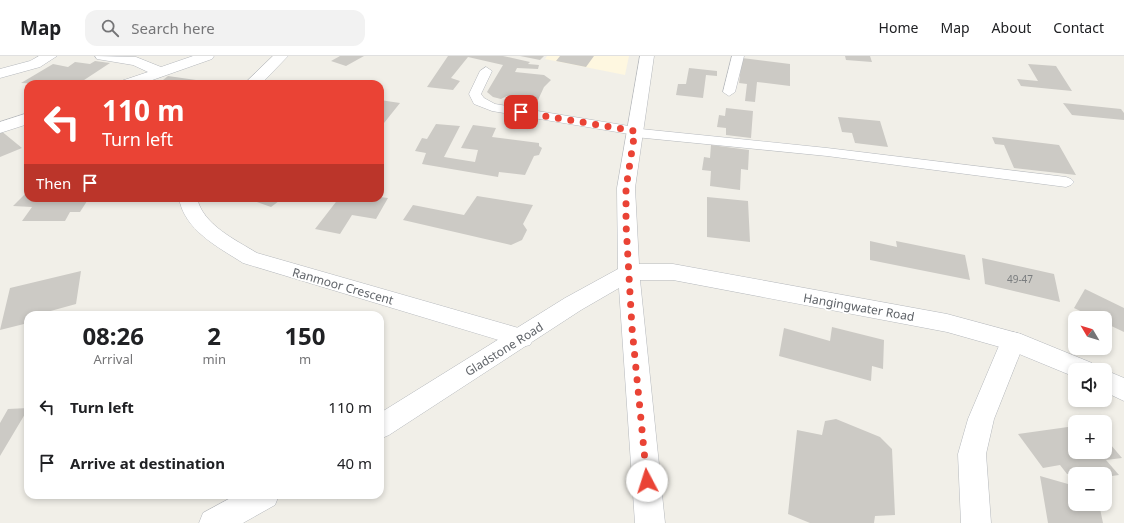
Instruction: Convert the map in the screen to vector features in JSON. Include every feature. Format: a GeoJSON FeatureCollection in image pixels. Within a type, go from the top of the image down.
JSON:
{"type":"FeatureCollection","features":[{"type":"Feature","properties":{"kind":"street"},"geometry":{"type":"LineString","coordinates":[[0,74],[35,64],[50,56]]}},
{"type":"Feature","properties":{"kind":"street"},"geometry":{"type":"LineString","coordinates":[[102,56],[136,61],[161,72]]}},
{"type":"Feature","properties":{"kind":"street"},"geometry":{"type":"LineString","coordinates":[[138,80],[207,56]]}},
{"type":"Feature","properties":{"kind":"street"},"geometry":{"type":"LineString","coordinates":[[256,80],[281,56]]}},
{"type":"Feature","properties":{"kind":"street"},"geometry":{"type":"LineString","coordinates":[[647,56],[626,188],[626,224],[632,328],[650,523]]}},
{"type":"Feature","properties":{"kind":"street"},"geometry":{"type":"LineString","coordinates":[[0,128],[24,119]]}},
{"type":"Feature","properties":{"kind":"street","name":"Ranmoor Crescent"},"geometry":{"type":"LineString","coordinates":[[189,202],[200,223],[223,241],[250,258],[522,338]]}},
{"type":"Feature","properties":{"kind":"street","name":"Gladstone Road"},"geometry":{"type":"LineString","coordinates":[[384,424],[522,338],[573,304],[629,272]]}},
{"type":"Feature","properties":{"kind":"street","name":"Hangingwater Road"},"geometry":{"type":"LineString","coordinates":[[629,272],[673,272],[947,323],[1013,341],[1068,364]]}},
{"type":"Feature","properties":{"kind":"street"},"geometry":{"type":"LineString","coordinates":[[976,523],[972,454],[981,419],[1013,341]]}},
{"type":"Feature","properties":{"kind":"street"},"geometry":{"type":"LineString","coordinates":[[1112,384],[1124,390]]}},
{"type":"Feature","properties":{"kind":"street"},"geometry":{"type":"LineString","coordinates":[[214,523],[258,499]]}},
{"type":"Feature","properties":{"kind":"lane"},"geometry":{"type":"LineString","coordinates":[[729,92],[738,56]]}},
{"type":"Feature","properties":{"kind":"lane"},"geometry":{"type":"LineString","coordinates":[[486,71],[475,94],[479,101],[492,107],[635,132],[827,152],[1066,182]]}},
{"type":"Feature","properties":{"kind":"shaded area"},"geometry":{"type":"Polygon","coordinates":[[[547,56],[629,56],[625,75],[545,59],[547,56]]]}},
{"type":"Feature","properties":{"kind":"building"},"geometry":{"type":"Polygon","coordinates":[[[340,56],[364,56],[346,66],[331,61],[340,56]]]}},
{"type":"Feature","properties":{"kind":"building"},"geometry":{"type":"Polygon","coordinates":[[[448,56],[503,56],[530,62],[528,64],[539,65],[538,69],[517,68],[515,72],[544,75],[551,80],[544,87],[538,100],[507,96],[501,99],[493,97],[487,92],[503,65],[468,57],[451,78],[460,81],[453,90],[427,87],[448,56]]]}},
{"type":"Feature","properties":{"kind":"building"},"geometry":{"type":"Polygon","coordinates":[[[520,56],[544,56],[540,60],[520,56]]]}},
{"type":"Feature","properties":{"kind":"building"},"geometry":{"type":"Polygon","coordinates":[[[560,56],[594,56],[586,67],[556,61],[560,56]]]}},
{"type":"Feature","properties":{"kind":"building"},"geometry":{"type":"Polygon","coordinates":[[[845,56],[870,56],[872,62],[846,60],[845,56]]]}},
{"type":"Feature","properties":{"kind":"building"},"geometry":{"type":"Polygon","coordinates":[[[742,58],[790,64],[790,86],[757,82],[755,102],[745,101],[747,84],[739,83],[742,58]]]}},
{"type":"Feature","properties":{"kind":"building"},"geometry":{"type":"Polygon","coordinates":[[[95,61],[110,63],[84,80],[26,80],[53,64],[68,67],[75,62],[90,64],[95,61]]]}},
{"type":"Feature","properties":{"kind":"building"},"geometry":{"type":"Polygon","coordinates":[[[1028,64],[1056,66],[1072,91],[1021,86],[1017,79],[1038,81],[1028,64]]]}},
{"type":"Feature","properties":{"kind":"building"},"geometry":{"type":"Polygon","coordinates":[[[689,68],[717,71],[717,76],[706,75],[703,98],[676,95],[678,84],[686,84],[689,68]]]}},
{"type":"Feature","properties":{"kind":"building"},"geometry":{"type":"Polygon","coordinates":[[[168,76],[196,80],[163,80],[168,76]]]}},
{"type":"Feature","properties":{"kind":"building"},"geometry":{"type":"Polygon","coordinates":[[[384,101],[400,103],[384,123],[384,101]]]}},
{"type":"Feature","properties":{"kind":"building"},"geometry":{"type":"Polygon","coordinates":[[[1063,103],[1121,109],[1124,113],[1124,120],[1072,115],[1063,103]]]}},
{"type":"Feature","properties":{"kind":"building"},"geometry":{"type":"Polygon","coordinates":[[[726,108],[753,111],[751,138],[726,135],[726,128],[717,127],[719,115],[725,116],[726,108]]]}},
{"type":"Feature","properties":{"kind":"building"},"geometry":{"type":"Polygon","coordinates":[[[838,117],[880,121],[888,147],[855,143],[852,133],[842,132],[838,117]]]}},
{"type":"Feature","properties":{"kind":"building"},"geometry":{"type":"Polygon","coordinates":[[[436,124],[460,126],[444,157],[475,162],[478,150],[461,148],[473,125],[496,128],[492,137],[539,143],[539,146],[542,148],[539,155],[534,156],[525,175],[499,172],[498,177],[422,164],[426,153],[415,151],[422,138],[427,139],[436,124]]]}},
{"type":"Feature","properties":{"kind":"building"},"geometry":{"type":"Polygon","coordinates":[[[0,130],[22,148],[0,157],[0,130]]]}},
{"type":"Feature","properties":{"kind":"building"},"geometry":{"type":"Polygon","coordinates":[[[992,137],[1059,145],[1076,175],[1014,168],[1004,145],[995,144],[992,137]]]}},
{"type":"Feature","properties":{"kind":"building"},"geometry":{"type":"Polygon","coordinates":[[[711,145],[749,150],[748,170],[741,169],[740,190],[710,186],[711,171],[702,170],[704,157],[710,158],[711,145]]]}},
{"type":"Feature","properties":{"kind":"building"},"geometry":{"type":"Polygon","coordinates":[[[24,195],[24,202],[86,202],[80,212],[70,212],[65,221],[22,221],[32,207],[13,206],[24,195]]]}},
{"type":"Feature","properties":{"kind":"building"},"geometry":{"type":"Polygon","coordinates":[[[477,196],[533,205],[523,224],[527,230],[522,240],[511,245],[403,220],[413,205],[464,215],[477,196]]]}},
{"type":"Feature","properties":{"kind":"building"},"geometry":{"type":"Polygon","coordinates":[[[707,197],[748,201],[750,242],[707,237],[707,197]]]}},
{"type":"Feature","properties":{"kind":"building"},"geometry":{"type":"Polygon","coordinates":[[[384,198],[388,198],[376,219],[352,215],[340,234],[315,229],[336,202],[384,202],[384,198]]]}},
{"type":"Feature","properties":{"kind":"building"},"geometry":{"type":"Polygon","coordinates":[[[257,202],[278,202],[271,207],[257,202]]]}},
{"type":"Feature","properties":{"kind":"building"},"geometry":{"type":"Polygon","coordinates":[[[870,241],[897,247],[896,241],[965,255],[970,280],[870,260],[870,241]]]}},
{"type":"Feature","properties":{"kind":"building"},"geometry":{"type":"Polygon","coordinates":[[[982,258],[1054,274],[1060,302],[985,284],[982,258]]]}},
{"type":"Feature","properties":{"kind":"building"},"geometry":{"type":"Polygon","coordinates":[[[81,271],[76,304],[51,311],[24,311],[24,324],[0,330],[10,288],[81,271]]]}},
{"type":"Feature","properties":{"kind":"building"},"geometry":{"type":"Polygon","coordinates":[[[1085,289],[1124,308],[1124,332],[1112,326],[1112,311],[1080,311],[1074,308],[1085,289]]]}},
{"type":"Feature","properties":{"kind":"building"},"geometry":{"type":"Polygon","coordinates":[[[832,327],[884,340],[883,369],[872,366],[871,381],[779,356],[784,328],[830,341],[832,327]]]}},
{"type":"Feature","properties":{"kind":"building"},"geometry":{"type":"Polygon","coordinates":[[[24,408],[24,416],[0,456],[0,423],[8,409],[24,408]]]}},
{"type":"Feature","properties":{"kind":"building"},"geometry":{"type":"Polygon","coordinates":[[[836,419],[880,437],[892,449],[895,515],[875,516],[874,523],[810,523],[788,514],[797,430],[822,435],[825,421],[836,419]]]}},
{"type":"Feature","properties":{"kind":"building"},"geometry":{"type":"Polygon","coordinates":[[[1068,427],[1068,459],[1112,459],[1112,446],[1122,458],[1106,460],[1119,475],[1112,476],[1112,467],[1068,467],[1067,474],[1060,465],[1043,468],[1018,434],[1068,427]]]}},
{"type":"Feature","properties":{"kind":"building"},"geometry":{"type":"Polygon","coordinates":[[[1040,476],[1068,484],[1068,511],[1100,511],[1103,523],[1048,523],[1040,476]]]}},
{"type":"Feature","properties":{"kind":"route"},"geometry":{"type":"LineString","coordinates":[[521,112],[635,131],[626,188],[626,224],[632,328],[647,481]]}}]}
